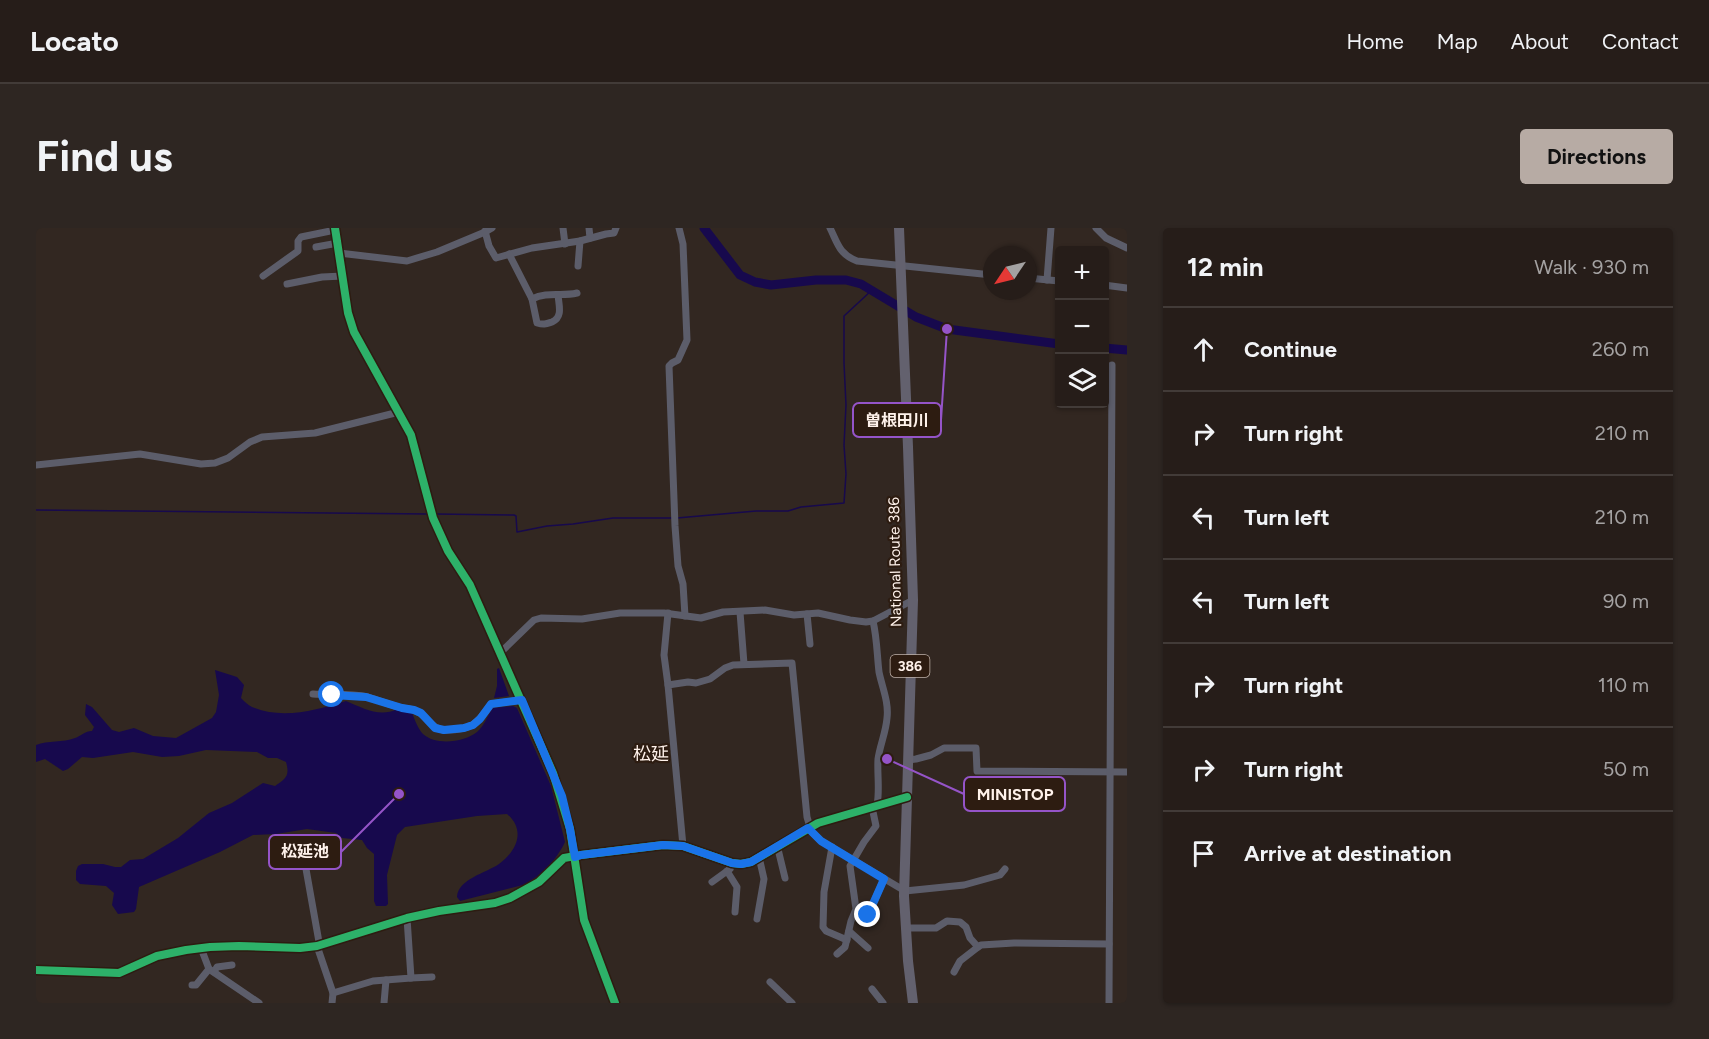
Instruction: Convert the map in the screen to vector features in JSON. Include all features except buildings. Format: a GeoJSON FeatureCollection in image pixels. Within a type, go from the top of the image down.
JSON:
{"type":"FeatureCollection","features":[{"type":"Feature","properties":{"kind":"highway","name":"National Route 386"},"geometry":{"type":"LineString","coordinates":[[899,228],[913,600],[905,891],[905,928],[913,1003]]}},
{"type":"Feature","properties":{"kind":"street"},"geometry":{"type":"LineString","coordinates":[[563,228],[565,244]]}},
{"type":"Feature","properties":{"kind":"street"},"geometry":{"type":"LineString","coordinates":[[589,228],[591,238]]}},
{"type":"Feature","properties":{"kind":"street"},"geometry":{"type":"LineString","coordinates":[[339,253],[407,261],[436,252],[487,230],[489,246],[496,258],[532,248],[565,244],[614,233],[616,228]]}},
{"type":"Feature","properties":{"kind":"street"},"geometry":{"type":"LineString","coordinates":[[679,228],[683,244],[687,340],[678,360],[669,366],[675,525],[685,616]]}},
{"type":"Feature","properties":{"kind":"street"},"geometry":{"type":"LineString","coordinates":[[830,228],[841,251],[847,257],[857,261],[983,273]]}},
{"type":"Feature","properties":{"kind":"street"},"geometry":{"type":"LineString","coordinates":[[1047,280],[1051,228]]}},
{"type":"Feature","properties":{"kind":"street"},"geometry":{"type":"LineString","coordinates":[[1096,228],[1106,238],[1127,248]]}},
{"type":"Feature","properties":{"kind":"street"},"geometry":{"type":"LineString","coordinates":[[263,276],[298,252],[298,241],[301,237],[335,229],[348,313],[354,332],[411,435],[433,518],[448,551],[470,585],[562,796],[575,857],[584,920],[615,1003]]}},
{"type":"Feature","properties":{"kind":"street"},"geometry":{"type":"LineString","coordinates":[[578,266],[580,241]]}},
{"type":"Feature","properties":{"kind":"street"},"geometry":{"type":"LineString","coordinates":[[316,247],[338,243]]}},
{"type":"Feature","properties":{"kind":"street"},"geometry":{"type":"LineString","coordinates":[[509,254],[532,299],[537,323],[544,325],[558,319],[560,316],[558,295]]}},
{"type":"Feature","properties":{"kind":"street"},"geometry":{"type":"LineString","coordinates":[[287,284],[322,277],[343,276]]}},
{"type":"Feature","properties":{"kind":"street"},"geometry":{"type":"LineString","coordinates":[[1037,279],[1055,281]]}},
{"type":"Feature","properties":{"kind":"street"},"geometry":{"type":"LineString","coordinates":[[1109,286],[1127,288]]}},
{"type":"Feature","properties":{"kind":"street"},"geometry":{"type":"LineString","coordinates":[[532,299],[550,293],[558,295],[577,293]]}},
{"type":"Feature","properties":{"kind":"street"},"geometry":{"type":"LineString","coordinates":[[1108,1003],[1112,365]]}},
{"type":"Feature","properties":{"kind":"street"},"geometry":{"type":"LineString","coordinates":[[36,465],[140,454],[201,464],[215,463],[228,458],[256,438],[315,434],[399,412]]}},
{"type":"Feature","properties":{"kind":"street"},"geometry":{"type":"LineString","coordinates":[[501,652],[534,620],[541,618],[571,619],[620,613],[668,613],[701,618],[723,612],[774,610],[781,614],[818,613],[866,622],[873,621],[913,600]]}},
{"type":"Feature","properties":{"kind":"street"},"geometry":{"type":"LineString","coordinates":[[740,612],[744,664]]}},
{"type":"Feature","properties":{"kind":"street"},"geometry":{"type":"LineString","coordinates":[[668,613],[664,655],[683,846]]}},
{"type":"Feature","properties":{"kind":"street"},"geometry":{"type":"LineString","coordinates":[[807,614],[810,644]]}},
{"type":"Feature","properties":{"kind":"street"},"geometry":{"type":"LineString","coordinates":[[837,954],[845,947],[856,909],[855,892],[850,873],[853,860],[876,826],[875,806],[879,796],[878,761],[885,735],[888,709],[879,672],[878,648],[873,621]]}},
{"type":"Feature","properties":{"kind":"street"},"geometry":{"type":"LineString","coordinates":[[668,685],[710,680],[725,668],[733,665],[792,663],[807,817],[809,827],[821,841],[905,891],[964,885],[1000,875],[1005,869]]}},
{"type":"Feature","properties":{"kind":"street"},"geometry":{"type":"LineString","coordinates":[[313,694],[366,697],[414,710],[421,713],[435,728],[444,730],[473,725],[491,704],[522,700]]}},
{"type":"Feature","properties":{"kind":"street"},"geometry":{"type":"LineString","coordinates":[[908,759],[931,755],[944,748],[976,748],[977,771],[1127,772]]}},
{"type":"Feature","properties":{"kind":"street"},"geometry":{"type":"LineString","coordinates":[[36,970],[119,973],[156,956],[201,948],[317,946],[407,918],[495,903],[510,898],[539,882],[564,858],[581,855],[663,845],[683,846],[741,864],[751,862],[818,823],[907,797]]}},
{"type":"Feature","properties":{"kind":"street"},"geometry":{"type":"LineString","coordinates":[[777,845],[785,878]]}},
{"type":"Feature","properties":{"kind":"street"},"geometry":{"type":"LineString","coordinates":[[832,847],[824,892],[824,927],[826,931],[847,940]]}},
{"type":"Feature","properties":{"kind":"street"},"geometry":{"type":"LineString","coordinates":[[757,919],[764,879],[759,857]]}},
{"type":"Feature","properties":{"kind":"street"},"geometry":{"type":"LineString","coordinates":[[712,882],[736,863]]}},
{"type":"Feature","properties":{"kind":"street"},"geometry":{"type":"LineString","coordinates":[[306,869],[319,942],[317,946],[333,993],[332,1003]]}},
{"type":"Feature","properties":{"kind":"street"},"geometry":{"type":"LineString","coordinates":[[728,871],[737,887],[735,912]]}},
{"type":"Feature","properties":{"kind":"street"},"geometry":{"type":"LineString","coordinates":[[868,915],[884,879]]}},
{"type":"Feature","properties":{"kind":"street"},"geometry":{"type":"LineString","coordinates":[[407,918],[411,978]]}},
{"type":"Feature","properties":{"kind":"street"},"geometry":{"type":"LineString","coordinates":[[905,928],[936,928],[947,921],[960,922],[966,927],[970,938],[978,947]]}},
{"type":"Feature","properties":{"kind":"street"},"geometry":{"type":"LineString","coordinates":[[849,931],[868,948]]}},
{"type":"Feature","properties":{"kind":"street"},"geometry":{"type":"LineString","coordinates":[[954,972],[960,961],[981,945],[1109,944]]}},
{"type":"Feature","properties":{"kind":"street"},"geometry":{"type":"LineString","coordinates":[[201,948],[211,970],[259,1003]]}},
{"type":"Feature","properties":{"kind":"street"},"geometry":{"type":"LineString","coordinates":[[192,985],[196,985],[217,967],[232,965]]}},
{"type":"Feature","properties":{"kind":"street"},"geometry":{"type":"LineString","coordinates":[[333,993],[366,982],[432,977]]}},
{"type":"Feature","properties":{"kind":"street"},"geometry":{"type":"LineString","coordinates":[[384,1003],[386,980]]}},
{"type":"Feature","properties":{"kind":"street"},"geometry":{"type":"LineString","coordinates":[[770,982],[792,1003]]}},
{"type":"Feature","properties":{"kind":"street"},"geometry":{"type":"LineString","coordinates":[[872,990],[883,1003]]}},
{"type":"Feature","properties":{"kind":"shaded area"},"geometry":{"type":"Polygon","coordinates":[[[499,668],[509,696],[494,698],[497,669],[499,668]]]}},
{"type":"Feature","properties":{"kind":"shaded area"},"geometry":{"type":"Polygon","coordinates":[[[215,670],[237,677],[244,685],[241,698],[251,706],[263,711],[299,712],[346,701],[365,709],[384,713],[397,709],[412,713],[423,734],[443,741],[458,740],[472,735],[482,726],[493,708],[513,706],[517,708],[551,786],[565,842],[548,867],[530,882],[460,901],[457,897],[459,891],[467,881],[499,864],[511,853],[518,833],[513,820],[507,814],[477,816],[405,827],[397,835],[387,875],[388,904],[376,906],[374,901],[374,854],[362,840],[342,838],[336,833],[307,829],[253,835],[139,887],[134,912],[118,914],[112,905],[114,893],[106,886],[80,884],[76,880],[78,866],[103,864],[121,867],[130,860],[143,859],[178,838],[209,813],[232,803],[263,783],[275,786],[286,776],[288,771],[286,762],[277,758],[268,758],[257,752],[206,750],[162,757],[133,752],[93,758],[82,757],[63,771],[45,759],[36,762],[36,745],[70,740],[92,731],[94,727],[85,715],[86,704],[92,707],[112,730],[119,732],[134,728],[153,736],[176,738],[212,718],[216,712],[219,695],[215,670]]]}},
{"type":"Feature","properties":{"kind":"waterway"},"geometry":{"type":"LineString","coordinates":[[704,228],[740,275],[755,282],[771,285],[816,280],[846,280],[861,284],[916,317],[947,329],[1055,343]]}},
{"type":"Feature","properties":{"kind":"waterway"},"geometry":{"type":"LineString","coordinates":[[677,518],[756,511],[788,511],[801,507],[844,503],[846,474],[844,316],[872,290]]}},
{"type":"Feature","properties":{"kind":"waterway"},"geometry":{"type":"LineString","coordinates":[[1109,348],[1127,350]]}},
{"type":"Feature","properties":{"kind":"waterway"},"geometry":{"type":"LineString","coordinates":[[36,510],[428,514]]}},
{"type":"Feature","properties":{"kind":"waterway"},"geometry":{"type":"LineString","coordinates":[[436,514],[514,515],[517,532],[613,518],[672,518]]}},
{"type":"Feature","properties":{"kind":"cycle path"},"geometry":{"type":"LineString","coordinates":[[335,228],[348,313],[354,332],[411,435],[433,518],[448,551],[470,585],[553,773],[570,829],[584,920],[615,1003]]}},
{"type":"Feature","properties":{"kind":"cycle path"},"geometry":{"type":"LineString","coordinates":[[36,970],[119,973],[157,956],[186,950],[239,946],[300,948],[317,946],[407,918],[495,903],[510,898],[539,882],[564,858],[581,855],[663,845],[683,846],[741,864],[751,862],[818,823],[907,797]]}},
{"type":"Feature","properties":{"kind":"place","name":"曽根田川"},"geometry":{"type":"Point","coordinates":[947,329]}},
{"type":"Feature","properties":{"kind":"place","name":"MINISTOP"},"geometry":{"type":"Point","coordinates":[887,759]}},
{"type":"Feature","properties":{"kind":"place","name":"松延池"},"geometry":{"type":"Point","coordinates":[399,794]}},
{"type":"Feature","properties":{"kind":"district","name":"松延"},"geometry":{"type":"Point","coordinates":[651,754]}},
{"type":"Feature","properties":{"kind":"route"},"geometry":{"type":"LineString","coordinates":[[332,695],[366,697],[414,710],[421,713],[435,728],[444,730],[473,725],[491,704],[522,700],[562,796],[575,857],[663,845],[683,846],[741,864],[751,862],[808,828],[821,841],[884,879],[868,915]]}}]}
